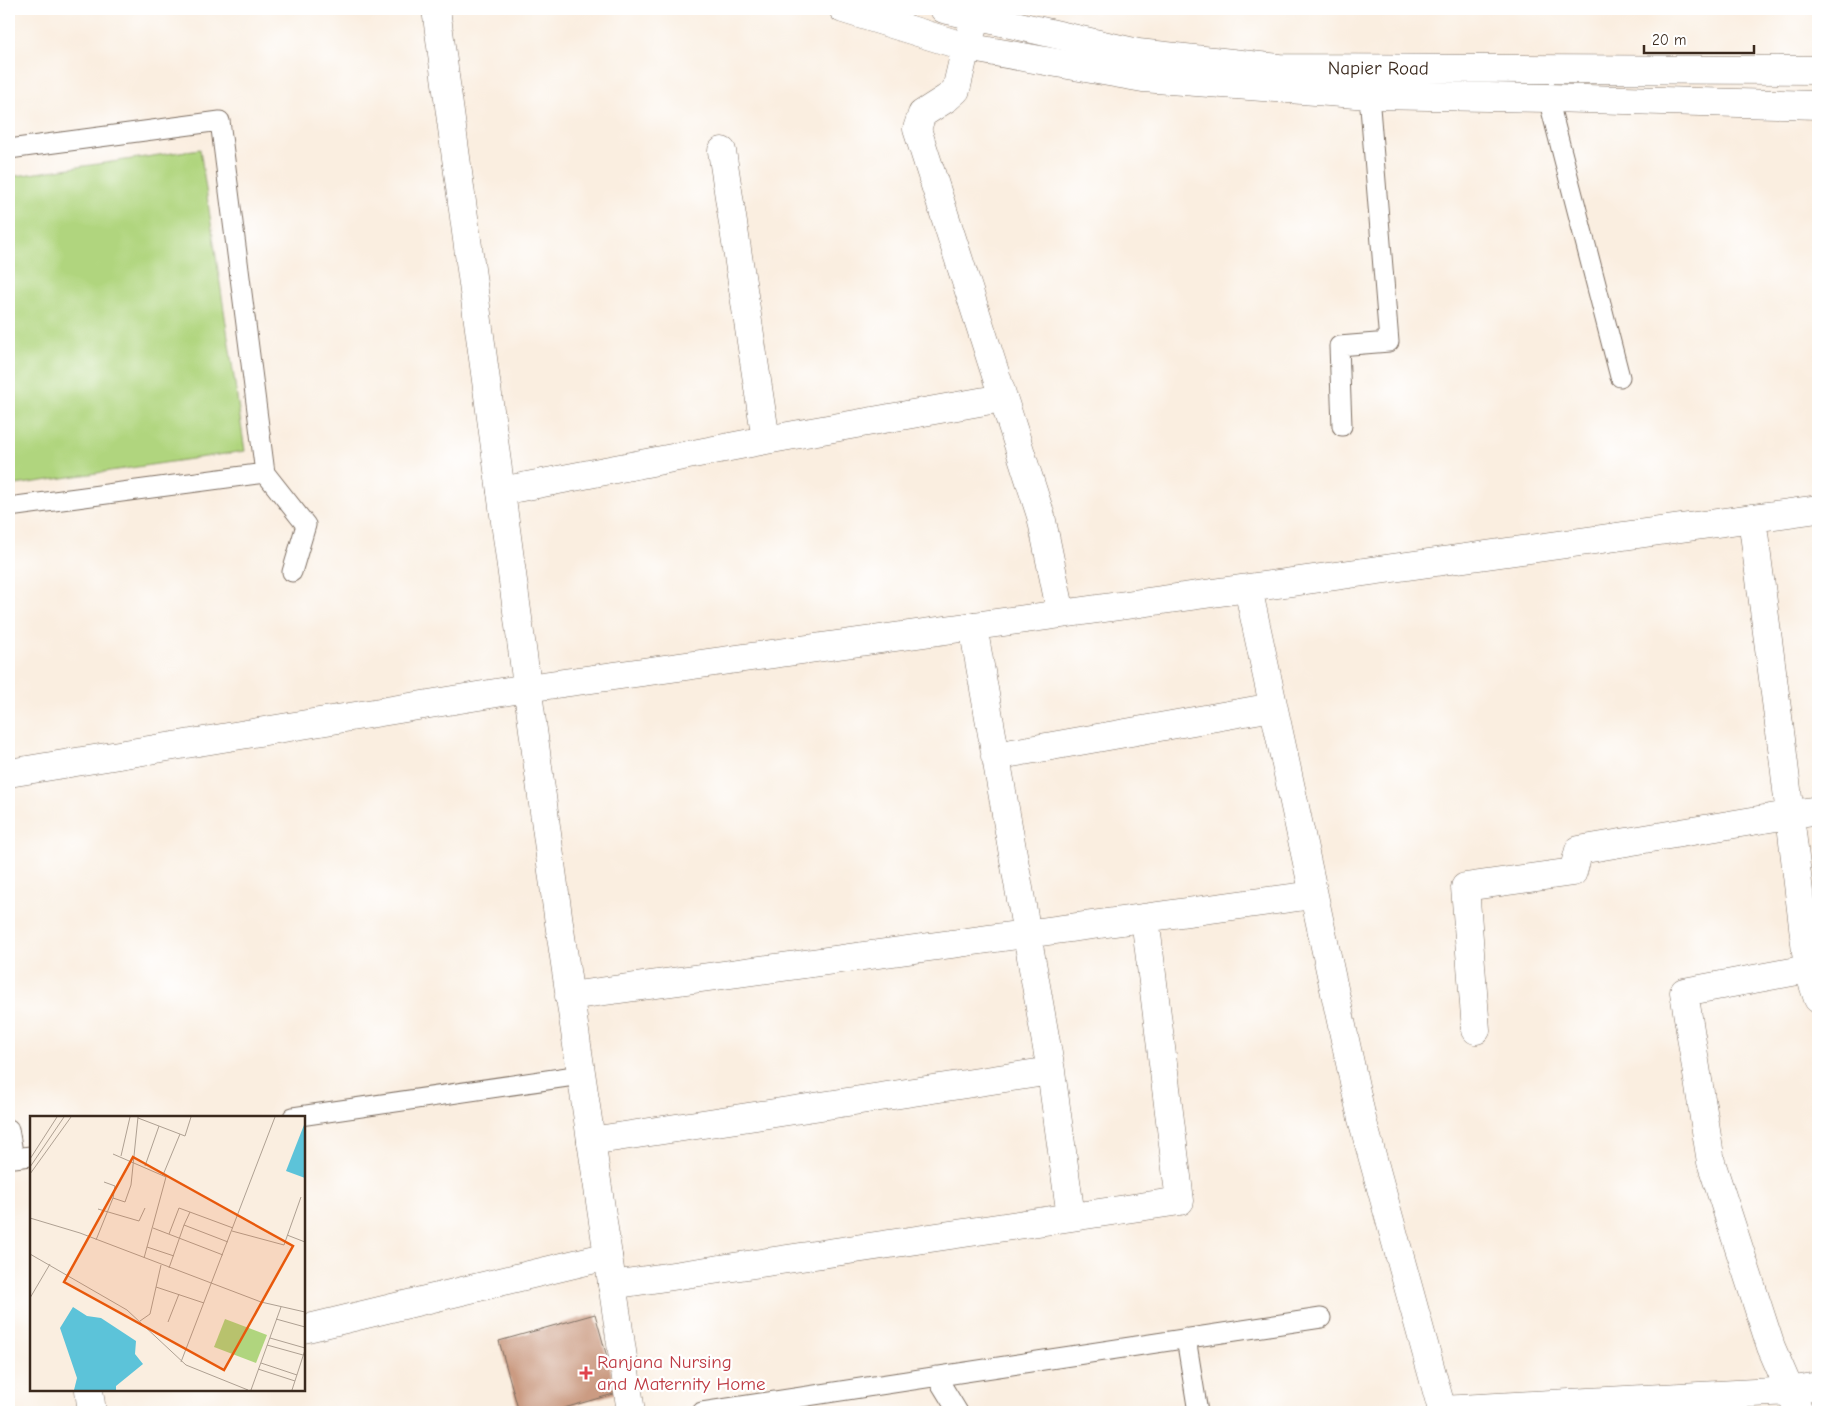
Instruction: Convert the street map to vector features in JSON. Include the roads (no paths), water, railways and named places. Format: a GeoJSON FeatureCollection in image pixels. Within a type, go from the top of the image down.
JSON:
{"type":"FeatureCollection","features":[{"type":"Feature","properties":{"kind":"street"},"geometry":{"type":"LineString","coordinates":[[436,9],[527,688],[581,1075],[631,1412]]}},
{"type":"Feature","properties":{"kind":"street"},"geometry":{"type":"LineString","coordinates":[[843,9],[966,47],[1143,78],[1369,96],[1548,98],[1818,105]]}},
{"type":"Feature","properties":{"kind":"street","name":"Napier Road"},"geometry":{"type":"LineString","coordinates":[[944,9],[1138,53],[1279,68],[1818,70]]}},
{"type":"Feature","properties":{"kind":"street"},"geometry":{"type":"LineString","coordinates":[[977,16],[966,47],[956,90],[922,114],[917,130],[1041,516],[1061,614]]}},
{"type":"Feature","properties":{"kind":"street"},"geometry":{"type":"LineString","coordinates":[[722,151],[766,440]]}},
{"type":"Feature","properties":{"kind":"street"},"geometry":{"type":"LineString","coordinates":[[501,491],[766,440],[1002,398]]}},
{"type":"Feature","properties":{"kind":"street"},"geometry":{"type":"LineString","coordinates":[[9,772],[527,688],[1818,508]]}},
{"type":"Feature","properties":{"kind":"street"},"geometry":{"type":"LineString","coordinates":[[1752,518],[1808,969],[1818,998]]}},
{"type":"Feature","properties":{"kind":"street"},"geometry":{"type":"LineString","coordinates":[[1248,588],[1362,1119],[1442,1410],[1794,1402],[1818,1386]]}},
{"type":"Feature","properties":{"kind":"street"},"geometry":{"type":"LineString","coordinates":[[973,626],[1051,1071],[1071,1216]]}},
{"type":"Feature","properties":{"kind":"street"},"geometry":{"type":"LineString","coordinates":[[995,756],[1273,707]]}},
{"type":"Feature","properties":{"kind":"street"},"geometry":{"type":"LineString","coordinates":[[1476,1030],[1464,887],[1573,872],[1578,850],[1818,810]]}},
{"type":"Feature","properties":{"kind":"street"},"geometry":{"type":"LineString","coordinates":[[570,996],[1313,894]]}},
{"type":"Feature","properties":{"kind":"street"},"geometry":{"type":"LineString","coordinates":[[612,1285],[1180,1201],[1144,918]]}},
{"type":"Feature","properties":{"kind":"street"},"geometry":{"type":"LineString","coordinates":[[1794,1402],[1771,1347],[1711,1162],[1684,992],[1808,969]]}},
{"type":"Feature","properties":{"kind":"street"},"geometry":{"type":"LineString","coordinates":[[591,1141],[1051,1071]]}},
{"type":"Feature","properties":{"kind":"street"},"geometry":{"type":"LineString","coordinates":[[305,1329],[608,1256]]}},
{"type":"Feature","properties":{"kind":"street"},"geometry":{"type":"LineString","coordinates":[[88,1391],[92,1412]]}},
{"type":"Feature","properties":{"kind":"lane"},"geometry":{"type":"LineString","coordinates":[[1342,426],[1339,346],[1388,342],[1369,96]]}},
{"type":"Feature","properties":{"kind":"lane"},"geometry":{"type":"LineString","coordinates":[[1548,98],[1620,377]]}},
{"type":"Feature","properties":{"kind":"lane"},"geometry":{"type":"LineString","coordinates":[[9,149],[220,121],[265,472],[306,525],[292,572]]}},
{"type":"Feature","properties":{"kind":"lane"},"geometry":{"type":"LineString","coordinates":[[9,507],[265,472]]}},
{"type":"Feature","properties":{"kind":"lane"},"geometry":{"type":"LineString","coordinates":[[301,1116],[581,1075]]}},
{"type":"Feature","properties":{"kind":"lane"},"geometry":{"type":"LineString","coordinates":[[9,1129],[14,1158],[30,1156]]}},
{"type":"Feature","properties":{"kind":"lane"},"geometry":{"type":"LineString","coordinates":[[702,1412],[794,1405],[936,1376],[1321,1318]]}},
{"type":"Feature","properties":{"kind":"lane"},"geometry":{"type":"LineString","coordinates":[[1186,1338],[1198,1412]]}},
{"type":"Feature","properties":{"kind":"lane"},"geometry":{"type":"LineString","coordinates":[[936,1376],[958,1412]]}},
{"type":"Feature","properties":{"kind":"place","name":"Ranjana Nursing and Maternity Home"},"geometry":{"type":"Point","coordinates":[586,1373]}}]}
